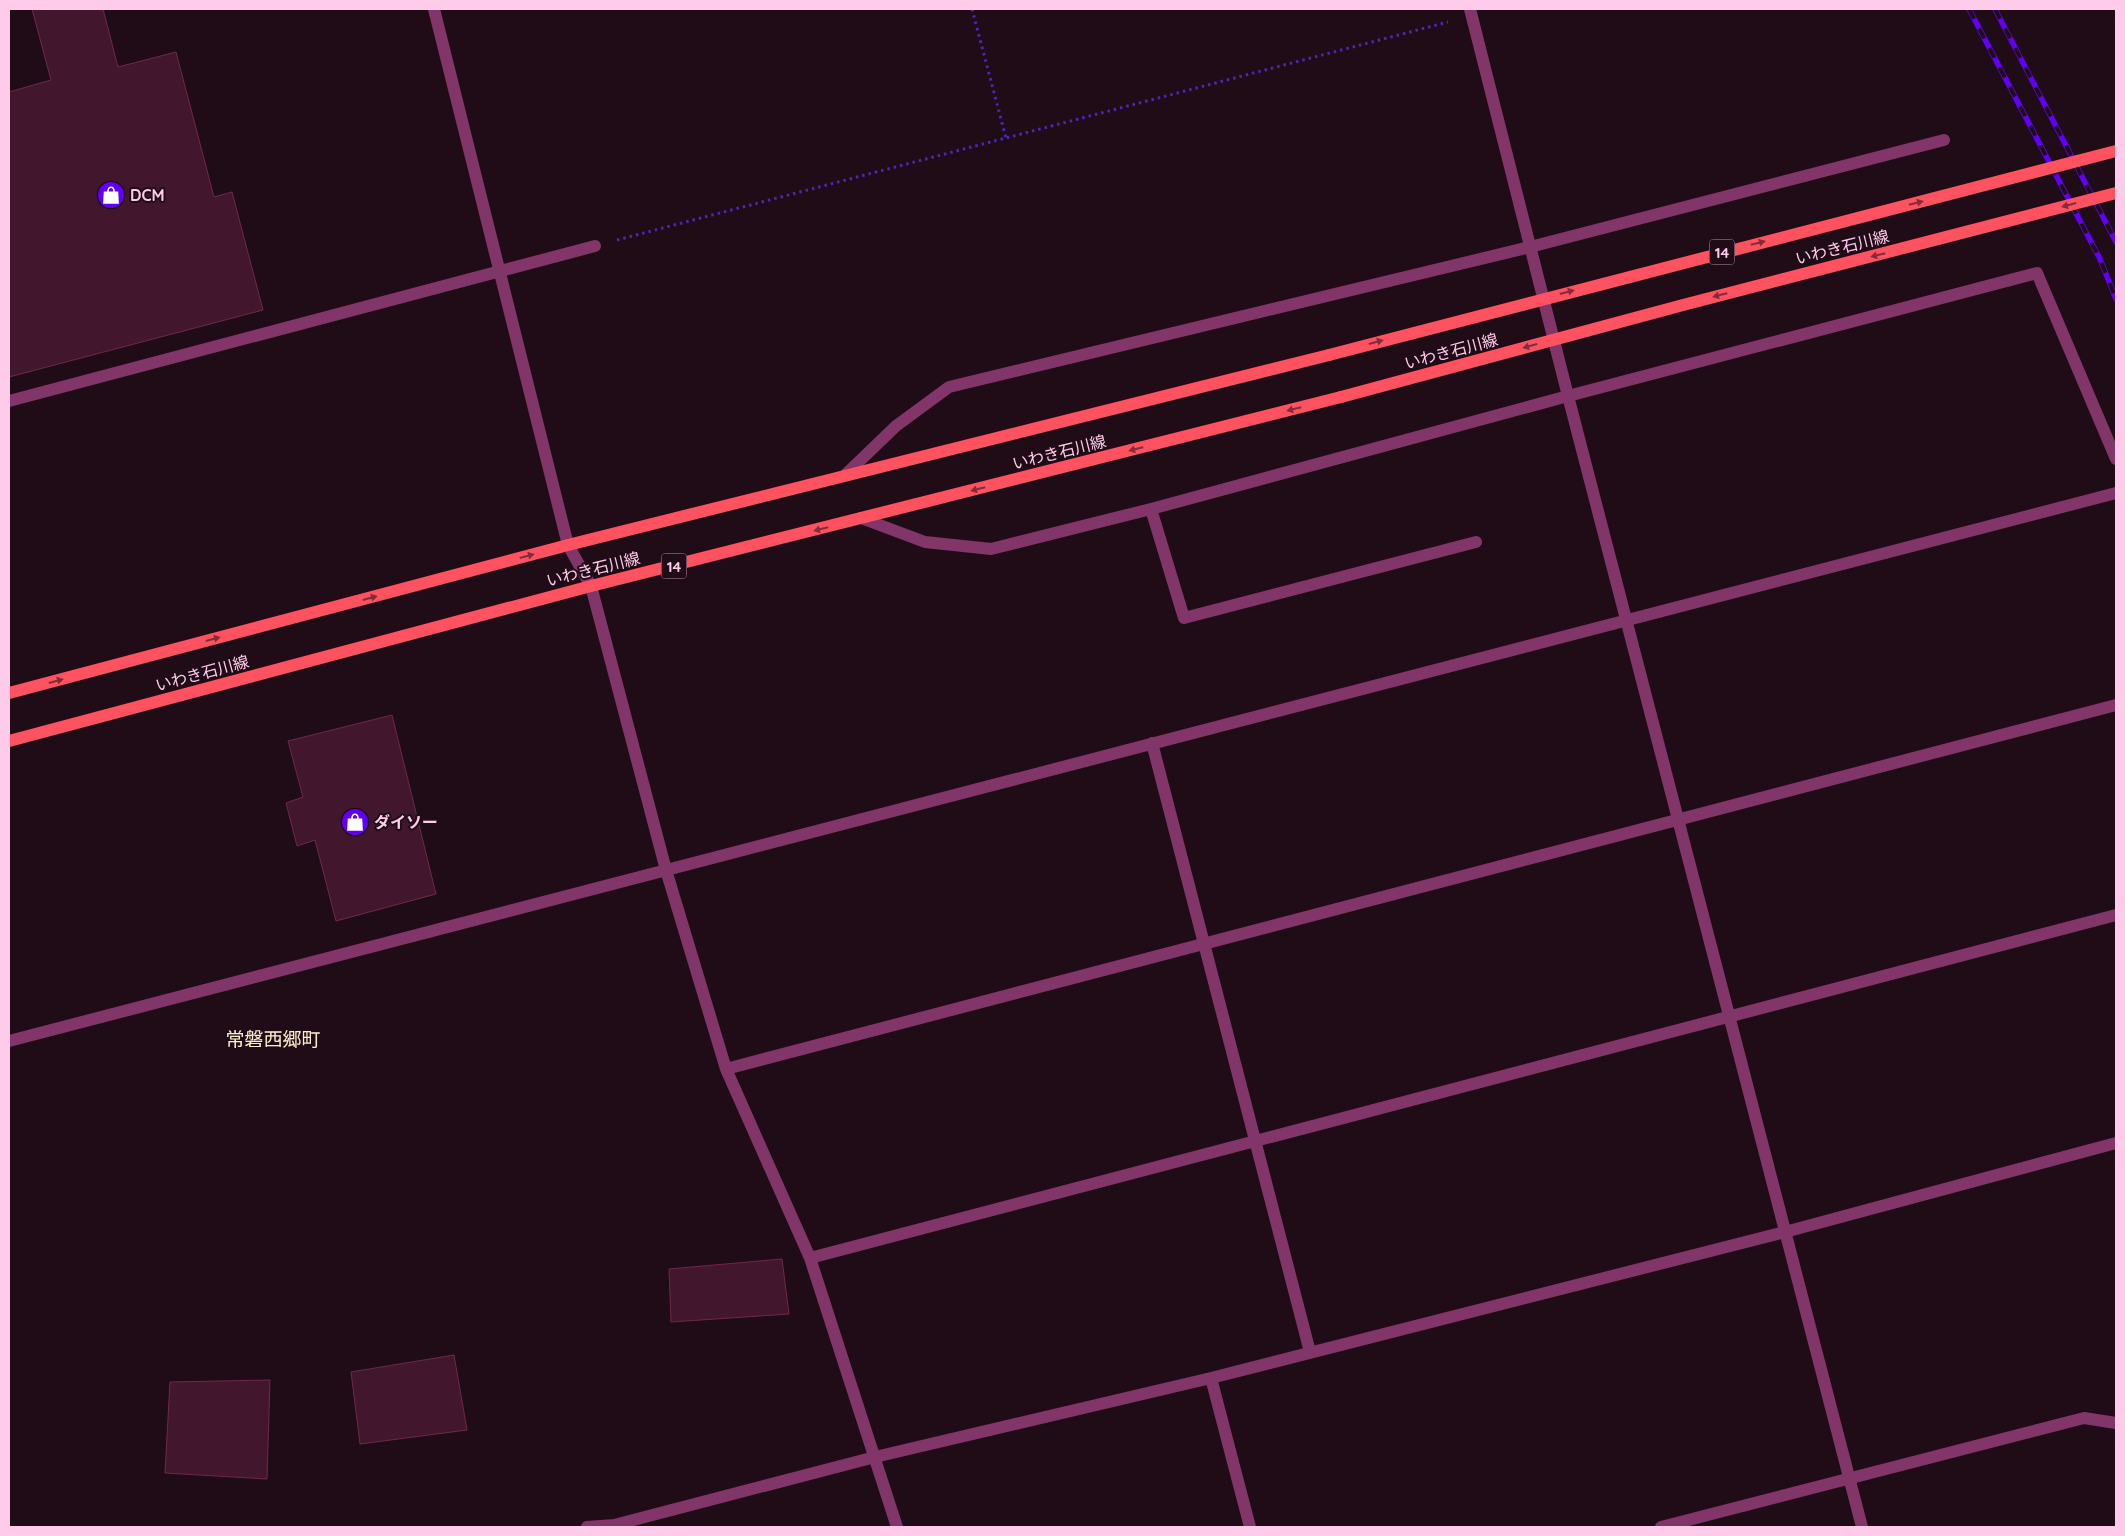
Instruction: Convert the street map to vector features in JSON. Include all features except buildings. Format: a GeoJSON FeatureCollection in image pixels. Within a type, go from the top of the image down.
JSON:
{"type":"FeatureCollection","features":[{"type":"Feature","properties":{"kind":"main road","name":"いわき石川線"},"geometry":{"type":"LineString","coordinates":[[9,693],[568,545],[1329,355],[2116,151]]}},
{"type":"Feature","properties":{"kind":"main road","name":"いわき石川線"},"geometry":{"type":"LineString","coordinates":[[9,741],[591,586],[1341,397],[1674,307],[2116,193]]}},
{"type":"Feature","properties":{"kind":"street"},"geometry":{"type":"LineString","coordinates":[[434,9],[568,545],[591,586],[666,870],[726,1070],[810,1258],[897,1527]]}},
{"type":"Feature","properties":{"kind":"street"},"geometry":{"type":"LineString","coordinates":[[1471,12],[1568,396],[1862,1527]]}},
{"type":"Feature","properties":{"kind":"street"},"geometry":{"type":"LineString","coordinates":[[844,476],[896,426],[949,387],[1530,247],[1944,140]]}},
{"type":"Feature","properties":{"kind":"street"},"geometry":{"type":"LineString","coordinates":[[9,401],[595,246]]}},
{"type":"Feature","properties":{"kind":"street"},"geometry":{"type":"LineString","coordinates":[[861,518],[925,542],[992,549],[1151,509],[1568,396],[2037,273],[2116,459]]}},
{"type":"Feature","properties":{"kind":"street"},"geometry":{"type":"LineString","coordinates":[[9,1042],[2116,493]]}},
{"type":"Feature","properties":{"kind":"street"},"geometry":{"type":"LineString","coordinates":[[1151,509],[1184,618],[1476,542]]}},
{"type":"Feature","properties":{"kind":"street"},"geometry":{"type":"LineString","coordinates":[[726,1070],[2116,705]]}},
{"type":"Feature","properties":{"kind":"street"},"geometry":{"type":"LineString","coordinates":[[1152,743],[1310,1352]]}},
{"type":"Feature","properties":{"kind":"street"},"geometry":{"type":"LineString","coordinates":[[810,1258],[2116,915]]}},
{"type":"Feature","properties":{"kind":"street"},"geometry":{"type":"LineString","coordinates":[[587,1527],[614,1525],[875,1456],[1211,1378],[1785,1232],[2116,1143]]}},
{"type":"Feature","properties":{"kind":"street"},"geometry":{"type":"LineString","coordinates":[[1211,1378],[1250,1527]]}},
{"type":"Feature","properties":{"kind":"street"},"geometry":{"type":"LineString","coordinates":[[1661,1527],[2084,1418],[2116,1423]]}},
{"type":"Feature","properties":{"kind":"path"},"geometry":{"type":"LineString","coordinates":[[972,9],[1006,138]]}},
{"type":"Feature","properties":{"kind":"path"},"geometry":{"type":"LineString","coordinates":[[595,246],[1006,138],[1471,12]]}},
{"type":"Feature","properties":{"kind":"railway"},"geometry":{"type":"LineString","coordinates":[[1969,9],[2100,259],[2116,299]]}},
{"type":"Feature","properties":{"kind":"railway"},"geometry":{"type":"LineString","coordinates":[[1995,9],[2116,242]]}},
{"type":"Feature","properties":{"kind":"place","name":"DCM"},"geometry":{"type":"Point","coordinates":[111,195]}},
{"type":"Feature","properties":{"kind":"place","name":"ダイソー"},"geometry":{"type":"Point","coordinates":[355,822]}},
{"type":"Feature","properties":{"kind":"district","name":"常磐西郷町"},"geometry":{"type":"Point","coordinates":[273,1039]}}]}
